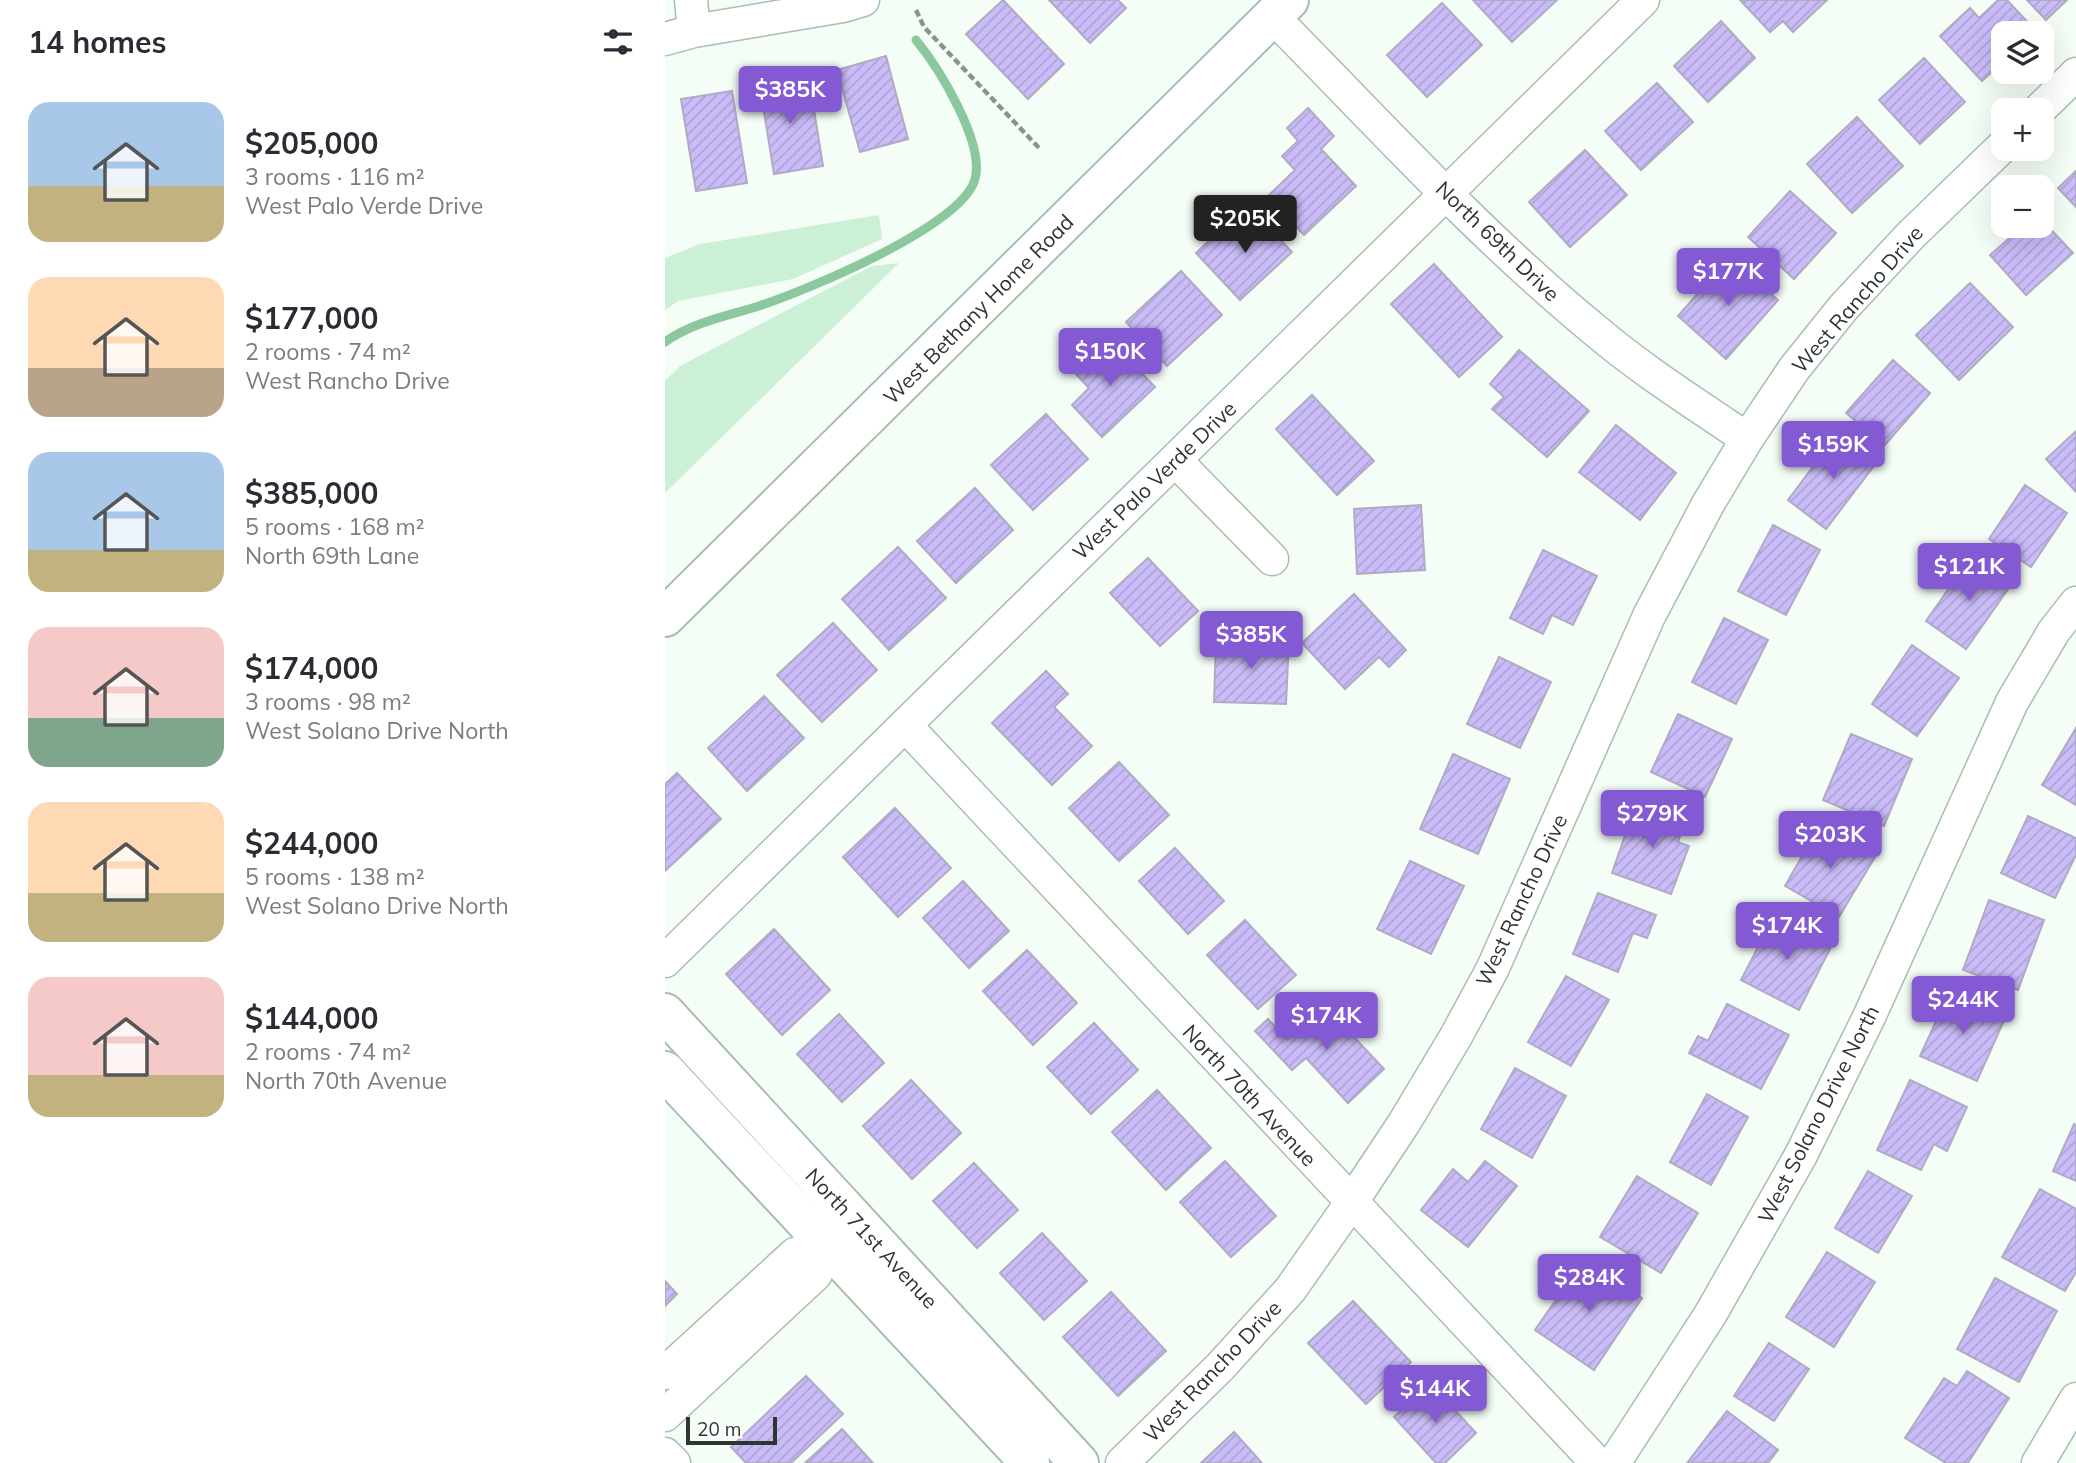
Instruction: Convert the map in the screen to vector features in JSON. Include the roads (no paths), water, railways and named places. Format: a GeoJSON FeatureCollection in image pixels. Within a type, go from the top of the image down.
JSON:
{"type":"FeatureCollection","features":[{"type":"Feature","properties":{"kind":"street"},"geometry":{"type":"LineString","coordinates":[[691,0],[680,35],[843,6],[863,0]]}},
{"type":"Feature","properties":{"kind":"street","name":"West Palo Verde Drive"},"geometry":{"type":"LineString","coordinates":[[665,961],[1643,0]]}},
{"type":"Feature","properties":{"kind":"street","name":"North 69th Drive"},"geometry":{"type":"LineString","coordinates":[[1281,8],[1447,193],[1500,246],[1596,332],[1747,439]]}},
{"type":"Feature","properties":{"kind":"street","name":"West Bethany Home Road"},"geometry":{"type":"LineString","coordinates":[[665,617],[1281,8]]}},
{"type":"Feature","properties":{"kind":"street"},"geometry":{"type":"LineString","coordinates":[[2051,98],[2076,74]]}},
{"type":"Feature","properties":{"kind":"street","name":"West Rancho Drive"},"geometry":{"type":"LineString","coordinates":[[1122,1463],[1220,1367],[1290,1290],[1404,1123],[1492,970],[1649,617],[1708,503],[1747,439],[1794,369],[1843,308],[1910,236],[1991,158]]}},
{"type":"Feature","properties":{"kind":"street"},"geometry":{"type":"LineString","coordinates":[[1175,460],[1272,559]]}},
{"type":"Feature","properties":{"kind":"street","name":"West Solano Drive North"},"geometry":{"type":"LineString","coordinates":[[1613,1463],[1710,1315],[1801,1155],[1869,1017],[2012,702],[2054,631],[2076,603]]}},
{"type":"Feature","properties":{"kind":"street","name":"North 70th Avenue"},"geometry":{"type":"LineString","coordinates":[[905,724],[1597,1463]]}},
{"type":"Feature","properties":{"kind":"street","name":"North 71st Avenue"},"geometry":{"type":"LineString","coordinates":[[665,1013],[1079,1463]]}},
{"type":"Feature","properties":{"kind":"street","name":"North 71st Avenue"},"geometry":{"type":"LineString","coordinates":[[665,1071],[1030,1463]]}},
{"type":"Feature","properties":{"kind":"street"},"geometry":{"type":"LineString","coordinates":[[665,1415],[746,1319],[795,1254],[824,1244],[853,1218]]}},
{"type":"Feature","properties":{"kind":"street"},"geometry":{"type":"LineString","coordinates":[[665,1373],[746,1319]]}},
{"type":"Feature","properties":{"kind":"street"},"geometry":{"type":"LineString","coordinates":[[2038,1463],[2076,1399]]}},
{"type":"Feature","properties":{"kind":"street"},"geometry":{"type":"LineString","coordinates":[[665,1454],[674,1463]]}},
{"type":"Feature","properties":{"kind":"waterway"},"geometry":{"type":"LineString","coordinates":[[665,342],[699,324],[759,306],[844,272],[914,236],[943,217],[964,197],[975,179],[973,146],[958,106],[916,40]]}}]}
